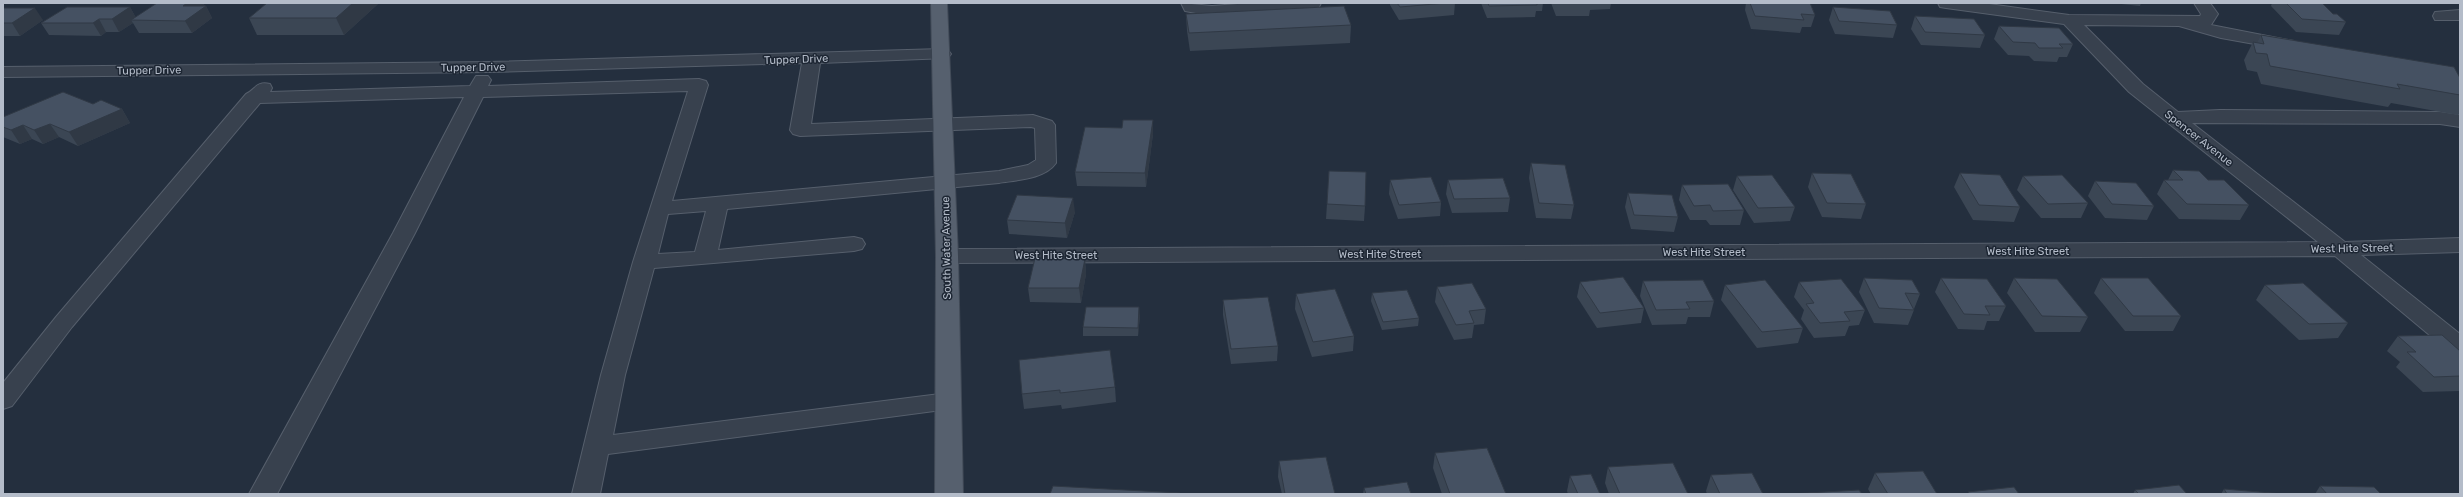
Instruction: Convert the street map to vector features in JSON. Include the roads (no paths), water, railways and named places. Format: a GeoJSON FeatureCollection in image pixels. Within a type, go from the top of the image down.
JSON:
{"type":"FeatureCollection","features":[{"type":"Feature","properties":{"kind":"main road","name":"South Water Avenue"},"geometry":{"type":"LineString","coordinates":[[939,3],[942,54],[947,256],[949,494]]}},
{"type":"Feature","properties":{"kind":"street"},"geometry":{"type":"LineString","coordinates":[[1189,3],[1191,7],[1212,11],[1313,3]]}},
{"type":"Feature","properties":{"kind":"street"},"geometry":{"type":"LineString","coordinates":[[1946,3],[2069,20],[2184,22],[2205,21],[2210,14],[2202,3]]}},
{"type":"Feature","properties":{"kind":"street"},"geometry":{"type":"LineString","coordinates":[[2441,16],[2460,15]]}},
{"type":"Feature","properties":{"kind":"street","name":"Spencer Avenue"},"geometry":{"type":"LineString","coordinates":[[2069,20],[2136,88],[2340,249],[2460,347]]}},
{"type":"Feature","properties":{"kind":"street"},"geometry":{"type":"LineString","coordinates":[[2184,22],[2221,33],[2305,48]]}},
{"type":"Feature","properties":{"kind":"street","name":"Tupper Drive"},"geometry":{"type":"LineString","coordinates":[[3,72],[489,67],[812,59],[942,54]]}},
{"type":"Feature","properties":{"kind":"street"},"geometry":{"type":"LineString","coordinates":[[659,209],[999,177],[1034,170],[1046,162],[1045,125],[1033,120],[800,130],[812,59]]}},
{"type":"Feature","properties":{"kind":"street"},"geometry":{"type":"LineString","coordinates":[[263,494],[404,233],[489,67]]}},
{"type":"Feature","properties":{"kind":"street"},"geometry":{"type":"LineString","coordinates":[[3,400],[64,322],[253,98],[282,68]]}},
{"type":"Feature","properties":{"kind":"street"},"geometry":{"type":"LineString","coordinates":[[253,98],[699,85],[659,209],[644,262],[613,375],[586,494]]}},
{"type":"Feature","properties":{"kind":"street"},"geometry":{"type":"LineString","coordinates":[[2174,118],[2228,116],[2440,118],[2460,121]]}},
{"type":"Feature","properties":{"kind":"street"},"geometry":{"type":"LineString","coordinates":[[705,258],[718,204]]}},
{"type":"Feature","properties":{"kind":"street"},"geometry":{"type":"LineString","coordinates":[[644,262],[705,258],[854,244]]}},
{"type":"Feature","properties":{"kind":"street","name":"West Hite Street"},"geometry":{"type":"LineString","coordinates":[[947,256],[2340,249],[2460,245]]}},
{"type":"Feature","properties":{"kind":"street"},"geometry":{"type":"LineString","coordinates":[[597,446],[948,402]]}}]}
